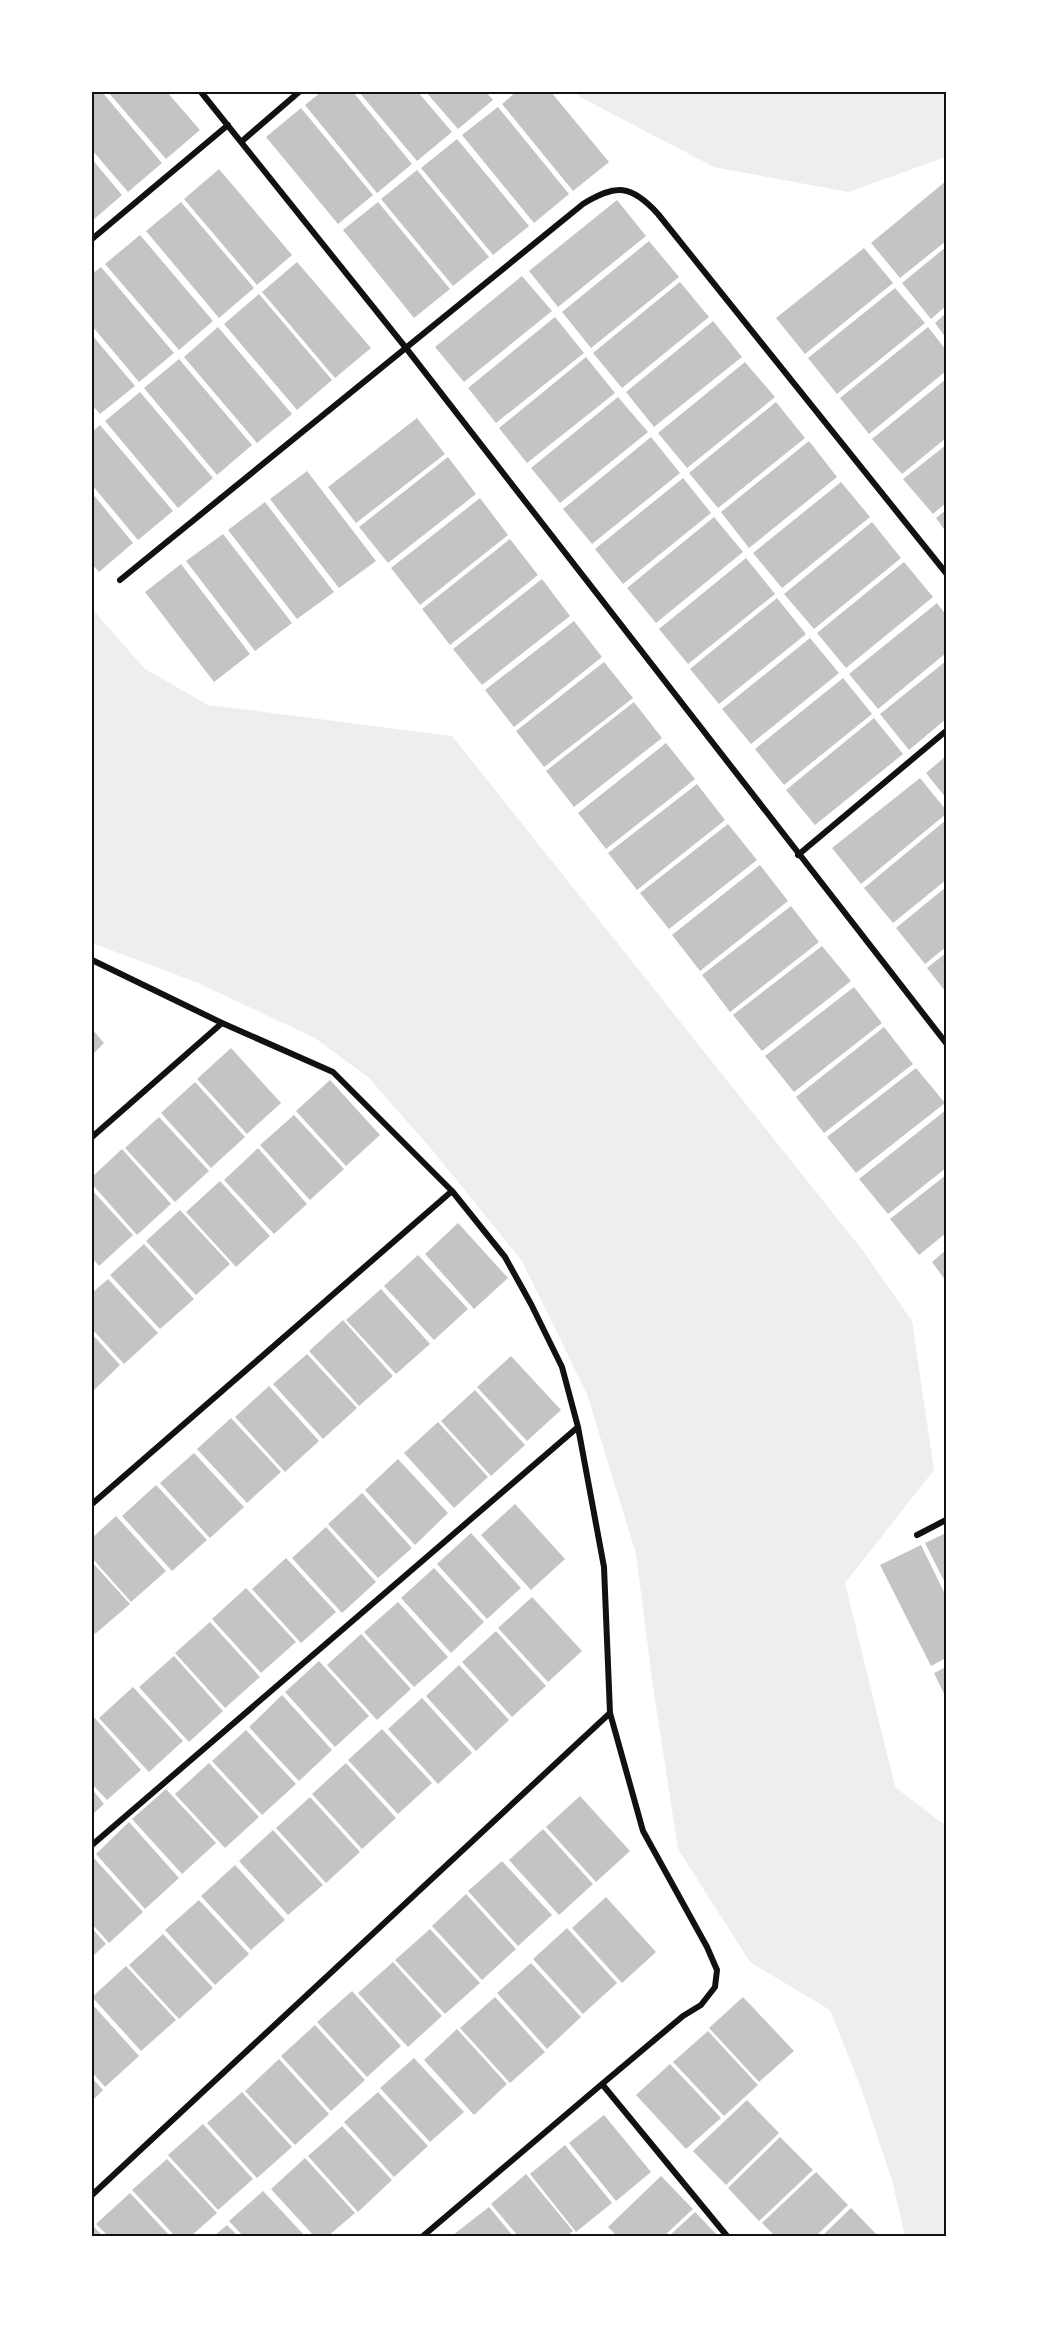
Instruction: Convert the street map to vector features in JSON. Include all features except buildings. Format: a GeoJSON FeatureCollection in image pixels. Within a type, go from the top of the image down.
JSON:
{"type":"FeatureCollection","features":[{"type":"Feature","properties":{"kind":"street"},"geometry":{"type":"LineString","coordinates":[[201,92],[406,348],[946,1043]]}},
{"type":"Feature","properties":{"kind":"street"},"geometry":{"type":"LineString","coordinates":[[241,142],[299,92]]}},
{"type":"Feature","properties":{"kind":"street"},"geometry":{"type":"LineString","coordinates":[[92,239],[228,125]]}},
{"type":"Feature","properties":{"kind":"street"},"geometry":{"type":"LineString","coordinates":[[120,580],[583,204],[603,192],[623,190],[643,199],[658,214],[946,573]]}},
{"type":"Feature","properties":{"kind":"street"},"geometry":{"type":"LineString","coordinates":[[798,855],[946,731]]}},
{"type":"Feature","properties":{"kind":"street"},"geometry":{"type":"LineString","coordinates":[[92,960],[222,1023],[333,1072],[452,1191],[505,1257],[562,1367],[578,1427],[604,1567],[610,1713],[643,1831],[707,1947],[717,1970],[715,1987],[700,2005],[683,2016],[423,2236]]}},
{"type":"Feature","properties":{"kind":"street"},"geometry":{"type":"LineString","coordinates":[[92,1137],[222,1023]]}},
{"type":"Feature","properties":{"kind":"street"},"geometry":{"type":"LineString","coordinates":[[92,1504],[452,1191]]}},
{"type":"Feature","properties":{"kind":"street"},"geometry":{"type":"LineString","coordinates":[[92,1845],[578,1427]]}},
{"type":"Feature","properties":{"kind":"street"},"geometry":{"type":"LineString","coordinates":[[916,1535],[946,1520]]}},
{"type":"Feature","properties":{"kind":"street"},"geometry":{"type":"LineString","coordinates":[[92,2195],[610,1713]]}},
{"type":"Feature","properties":{"kind":"street"},"geometry":{"type":"LineString","coordinates":[[602,2084],[727,2236]]}},
{"type":"Feature","properties":{"kind":"shaded area"},"geometry":{"type":"Polygon","coordinates":[[[577,92],[946,92],[946,157],[848,192],[714,167],[580,97],[577,92]]]}},
{"type":"Feature","properties":{"kind":"shaded area"},"geometry":{"type":"Polygon","coordinates":[[[92,609],[145,669],[208,705],[452,736],[864,1252],[912,1321],[934,1470],[845,1583],[895,1787],[946,1826],[946,2236],[905,2236],[892,2180],[861,2088],[830,2010],[750,1962],[678,1849],[636,1554],[587,1394],[522,1261],[433,1151],[369,1078],[315,1038],[198,983],[92,943],[92,609]]]}}]}
